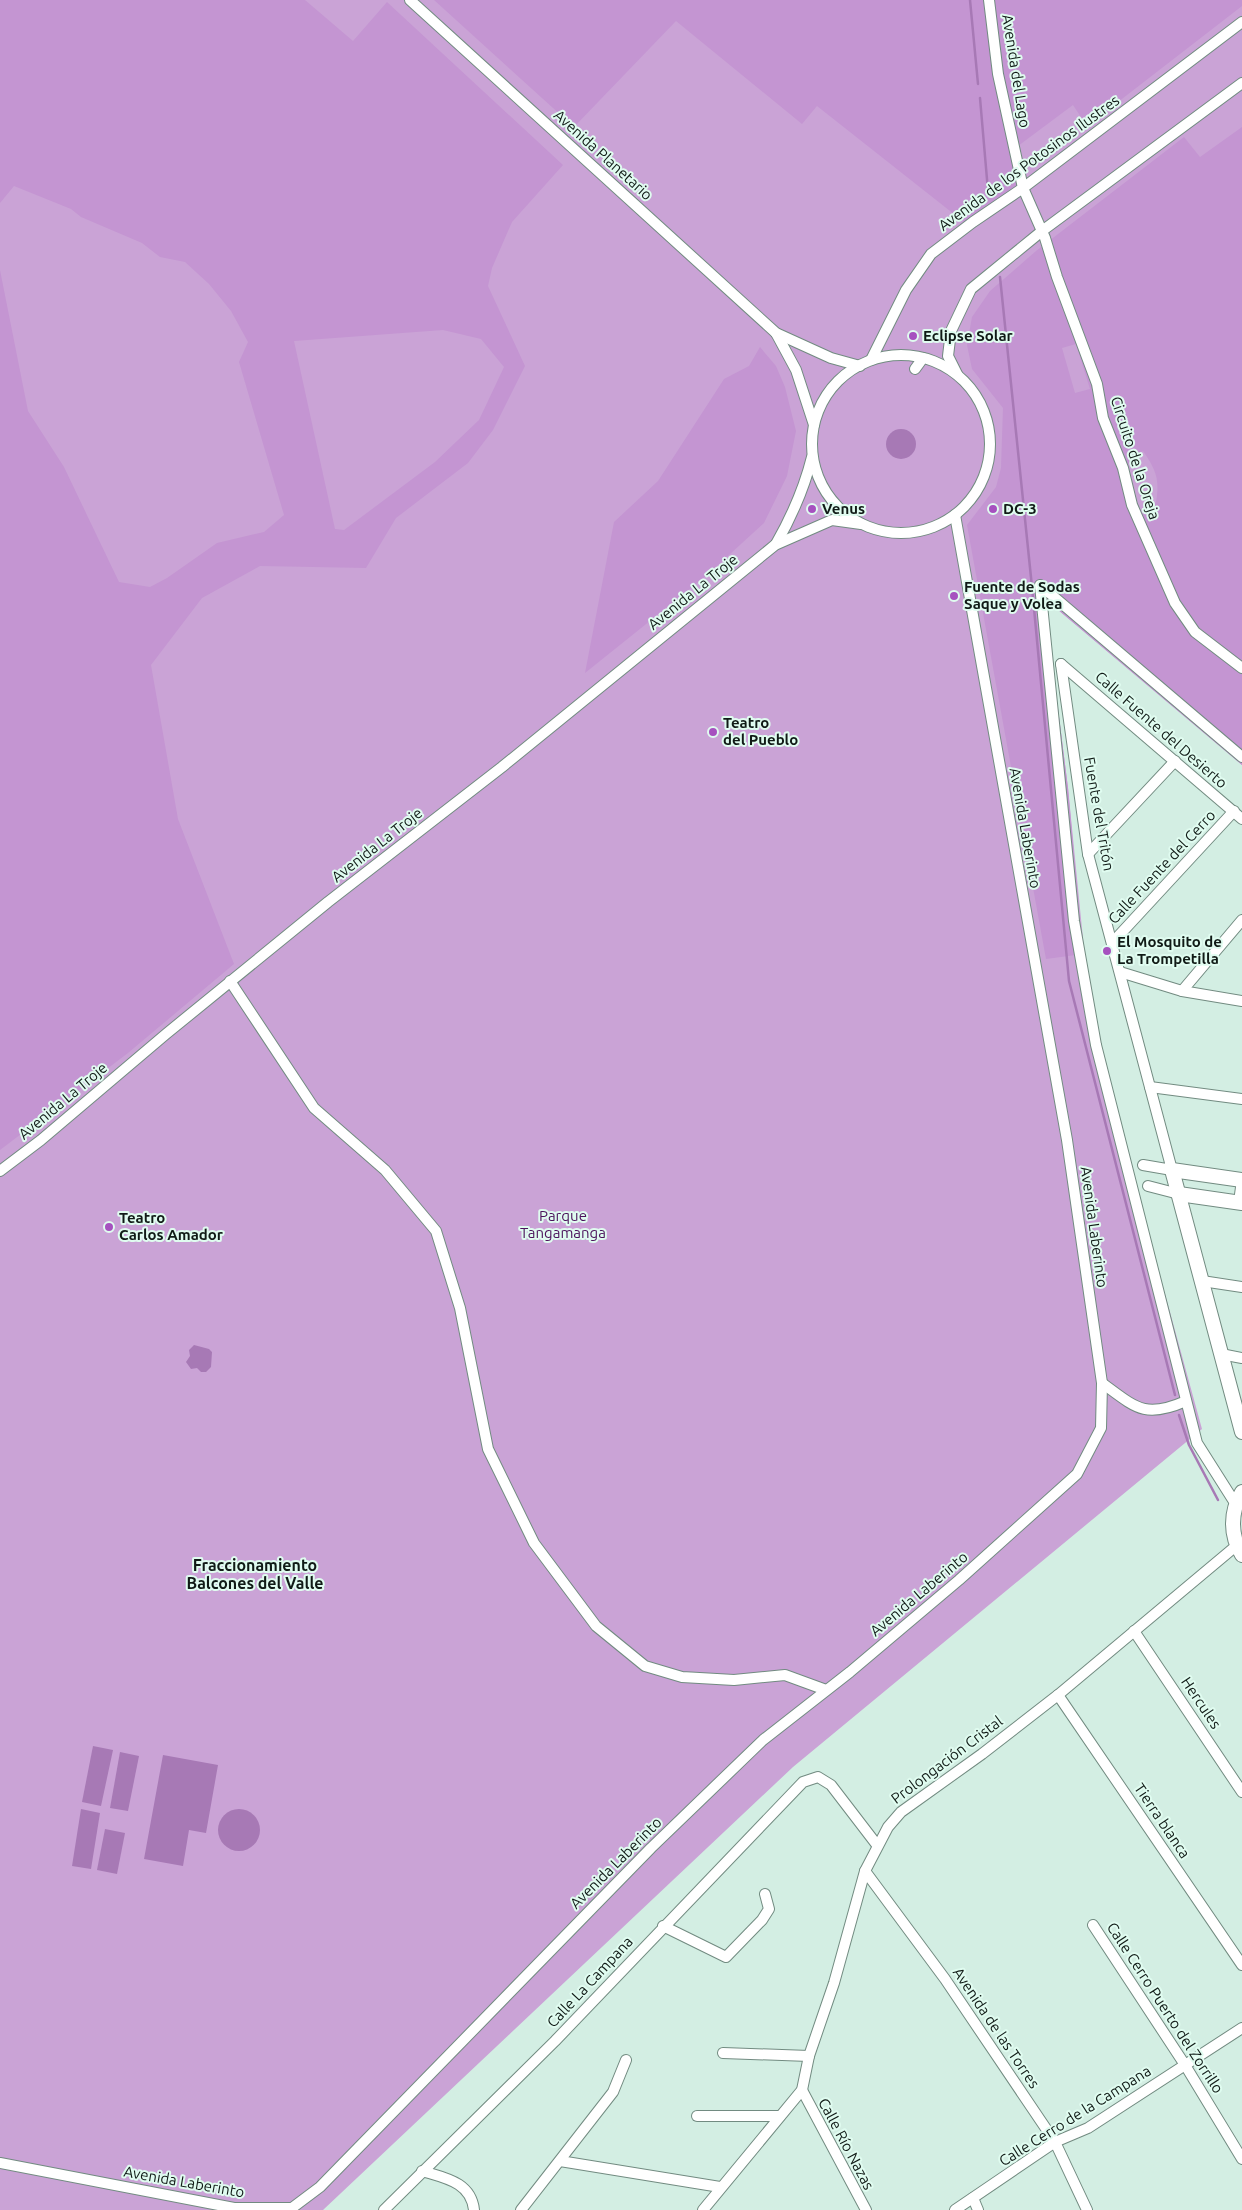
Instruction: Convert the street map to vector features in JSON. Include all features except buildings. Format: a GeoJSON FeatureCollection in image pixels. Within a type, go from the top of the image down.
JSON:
{"type":"FeatureCollection","features":[{"type":"Feature","properties":{"kind":"street","name":"Avenida Planetario"},"geometry":{"type":"LineString","coordinates":[[410,0],[776,333],[832,358],[860,366]]}},
{"type":"Feature","properties":{"kind":"street","name":"Avenida del Lago"},"geometry":{"type":"LineString","coordinates":[[990,0],[998,74],[1023,188],[1042,231]]}},
{"type":"Feature","properties":{"kind":"street","name":"Avenida de los Potosinos Ilustres"},"geometry":{"type":"LineString","coordinates":[[871,360],[906,290],[931,254],[973,222],[1023,188],[1242,22]]}},
{"type":"Feature","properties":{"kind":"street"},"geometry":{"type":"LineString","coordinates":[[957,374],[930,360],[900,355],[871,360],[845,374],[825,397],[814,425],[812,455],[820,483],[837,507],[861,524],[889,533],[918,532],[945,523],[968,504],[984,480],[991,452],[989,423],[977,396],[957,374],[948,356],[951,331],[971,289],[1042,231],[1242,83]]}},
{"type":"Feature","properties":{"kind":"street","name":"Circuito de la Oreja"},"geometry":{"type":"LineString","coordinates":[[1042,231],[1096,384],[1103,418],[1123,468],[1132,504],[1175,603],[1195,632],[1242,668]]}},
{"type":"Feature","properties":{"kind":"street","name":"Avenida Planetario"},"geometry":{"type":"LineString","coordinates":[[776,333],[796,370],[814,425]]}},
{"type":"Feature","properties":{"kind":"street"},"geometry":{"type":"LineString","coordinates":[[915,369],[923,358]]}},
{"type":"Feature","properties":{"kind":"street","name":"Avenida La Troje"},"geometry":{"type":"LineString","coordinates":[[775,545],[792,516],[806,483],[812,455]]}},
{"type":"Feature","properties":{"kind":"street","name":"Avenida Laberinto"},"geometry":{"type":"LineString","coordinates":[[0,2163],[234,2208],[292,2208],[320,2187],[651,1848],[763,1740],[959,1580],[1077,1474],[1101,1428],[1102,1383],[1067,1140],[955,516]]}},
{"type":"Feature","properties":{"kind":"street","name":"Avenida La Troje"},"geometry":{"type":"LineString","coordinates":[[0,1171],[41,1140],[328,902],[506,764],[775,545],[832,520],[861,524]]}},
{"type":"Feature","properties":{"kind":"street"},"geometry":{"type":"LineString","coordinates":[[1240,1548],[1238,1507],[1197,1443],[1096,1045],[1074,921],[1040,585],[1242,757]]}},
{"type":"Feature","properties":{"kind":"street","name":"Calle Fuente del Desierto"},"geometry":{"type":"LineString","coordinates":[[1061,664],[1242,819]]}},
{"type":"Feature","properties":{"kind":"street","name":"Fuente del Tritón"},"geometry":{"type":"LineString","coordinates":[[1061,664],[1088,854],[1172,1170]]}},
{"type":"Feature","properties":{"kind":"street"},"geometry":{"type":"LineString","coordinates":[[1088,854],[1175,761]]}},
{"type":"Feature","properties":{"kind":"street","name":"Calle Fuente del Cerro"},"geometry":{"type":"LineString","coordinates":[[1112,943],[1234,811]]}},
{"type":"Feature","properties":{"kind":"street"},"geometry":{"type":"LineString","coordinates":[[1182,990],[1242,920]]}},
{"type":"Feature","properties":{"kind":"street"},"geometry":{"type":"LineString","coordinates":[[1120,972],[1182,990],[1242,1001]]}},
{"type":"Feature","properties":{"kind":"street"},"geometry":{"type":"LineString","coordinates":[[230,982],[314,1108],[385,1170],[436,1232],[460,1308],[488,1449],[534,1543],[596,1626],[645,1666],[682,1677],[734,1680],[785,1675],[826,1690]]}},
{"type":"Feature","properties":{"kind":"street"},"geometry":{"type":"LineString","coordinates":[[1150,1087],[1242,1099]]}},
{"type":"Feature","properties":{"kind":"street"},"geometry":{"type":"LineString","coordinates":[[1143,1165],[1242,1180],[1240,1202],[1179,1194],[1148,1186]]}},
{"type":"Feature","properties":{"kind":"street"},"geometry":{"type":"LineString","coordinates":[[1172,1170],[1242,1432]]}},
{"type":"Feature","properties":{"kind":"street"},"geometry":{"type":"LineString","coordinates":[[1202,1281],[1242,1287]]}},
{"type":"Feature","properties":{"kind":"street"},"geometry":{"type":"LineString","coordinates":[[1222,1354],[1242,1358]]}},
{"type":"Feature","properties":{"kind":"street"},"geometry":{"type":"LineString","coordinates":[[1102,1383],[1121,1397],[1145,1410],[1156,1412],[1186,1401]]}},
{"type":"Feature","properties":{"kind":"street","name":"Prolongación Cristal"},"geometry":{"type":"LineString","coordinates":[[802,2090],[809,2056],[834,1983],[865,1871],[877,1845],[900,1812],[982,1754],[1058,1695],[1134,1631],[1240,1548]]}},
{"type":"Feature","properties":{"kind":"street","name":"Hercules"},"geometry":{"type":"LineString","coordinates":[[1134,1631],[1242,1792]]}},
{"type":"Feature","properties":{"kind":"street","name":"Tierra blanca"},"geometry":{"type":"LineString","coordinates":[[1058,1695],[1242,1965]]}},
{"type":"Feature","properties":{"kind":"street","name":"Calle La Campana"},"geometry":{"type":"LineString","coordinates":[[384,2210],[555,2041],[663,1926],[803,1782],[818,1777],[831,1785],[877,1845]]}},
{"type":"Feature","properties":{"kind":"street","name":"Avenida de las Torres"},"geometry":{"type":"LineString","coordinates":[[865,1871],[945,1979],[1055,2142],[1087,2210]]}},
{"type":"Feature","properties":{"kind":"street"},"geometry":{"type":"LineString","coordinates":[[663,1926],[726,1957],[762,1920],[768,1909],[765,1894]]}},
{"type":"Feature","properties":{"kind":"street","name":"Calle Cerro Puerto del Zorrillo"},"geometry":{"type":"LineString","coordinates":[[1093,1925],[1185,2065],[1242,2159]]}},
{"type":"Feature","properties":{"kind":"street"},"geometry":{"type":"LineString","coordinates":[[1185,2065],[1242,2028]]}},
{"type":"Feature","properties":{"kind":"street"},"geometry":{"type":"LineString","coordinates":[[723,2053],[809,2056]]}},
{"type":"Feature","properties":{"kind":"street"},"geometry":{"type":"LineString","coordinates":[[521,2210],[612,2092],[626,2060]]}},
{"type":"Feature","properties":{"kind":"street","name":"Calle Cerro de la Campana"},"geometry":{"type":"LineString","coordinates":[[955,2210],[1055,2142],[1088,2128],[1185,2065]]}},
{"type":"Feature","properties":{"kind":"street"},"geometry":{"type":"LineString","coordinates":[[703,2210],[802,2090]]}},
{"type":"Feature","properties":{"kind":"street","name":"Calle Río Nazas"},"geometry":{"type":"LineString","coordinates":[[802,2090],[866,2210]]}},
{"type":"Feature","properties":{"kind":"street"},"geometry":{"type":"LineString","coordinates":[[697,2116],[780,2116]]}},
{"type":"Feature","properties":{"kind":"street"},"geometry":{"type":"LineString","coordinates":[[560,2161],[720,2188]]}},
{"type":"Feature","properties":{"kind":"street"},"geometry":{"type":"LineString","coordinates":[[422,2171],[456,2182],[468,2192],[474,2210]]}},
{"type":"Feature","properties":{"kind":"street"},"geometry":{"type":"LineString","coordinates":[[972,2198],[978,2210]]}},
{"type":"Feature","properties":{"kind":"green space","name":"Parque Tangamanga"},"geometry":{"type":"Polygon","coordinates":[[[0,0],[1242,0],[1242,765],[1044,598],[1068,788],[1088,989],[1116,1115],[1202,1429],[793,1767],[323,2210],[0,2210],[0,0]]]}},
{"type":"Feature","properties":{"kind":"shaded area"},"geometry":{"type":"Polygon","coordinates":[[[0,0],[305,0],[353,41],[387,2],[563,165],[512,222],[492,268],[488,286],[525,366],[493,430],[468,463],[396,518],[366,568],[260,566],[202,598],[151,665],[178,819],[234,964],[128,1053],[0,1150],[0,270],[28,411],[64,467],[119,582],[150,587],[167,578],[217,543],[264,532],[284,515],[239,362],[248,342],[231,311],[209,284],[185,262],[160,257],[142,243],[81,217],[71,209],[14,186],[0,203],[0,0]],[[443,330],[294,341],[335,529],[344,530],[435,462],[479,420],[504,367],[481,339],[443,330]]]}},
{"type":"Feature","properties":{"kind":"shaded area"},"geometry":{"type":"Polygon","coordinates":[[[434,0],[1242,0],[1242,6],[1087,126],[1073,105],[1014,149],[1022,183],[964,222],[817,106],[802,124],[676,21],[574,127],[434,0]]]}},
{"type":"Feature","properties":{"kind":"shaded area"},"geometry":{"type":"Polygon","coordinates":[[[1242,127],[1242,765],[1044,598],[1068,788],[1083,954],[1046,959],[967,525],[996,487],[1001,468],[1003,408],[972,369],[967,345],[972,317],[990,291],[1036,251],[1184,137],[1200,157],[1242,127]],[[1076,344],[1062,348],[1075,393],[1090,389],[1076,344]],[[1143,451],[1134,455],[1126,469],[1136,505],[1142,514],[1156,502],[1157,487],[1154,469],[1143,451]]]}},
{"type":"Feature","properties":{"kind":"shaded area"},"geometry":{"type":"Polygon","coordinates":[[[760,347],[776,366],[785,387],[796,431],[787,476],[764,523],[706,576],[585,673],[614,522],[658,481],[724,379],[749,366],[760,347]]]}},
{"type":"Feature","properties":{"kind":"shaded area"},"geometry":{"type":"Polygon","coordinates":[[[901,429],[912,433],[916,444],[912,455],[901,459],[890,455],[886,444],[890,433],[901,429]]]}},
{"type":"Feature","properties":{"kind":"shaded area"},"geometry":{"type":"Polygon","coordinates":[[[194,1345],[209,1349],[212,1352],[211,1367],[206,1372],[201,1372],[197,1368],[191,1369],[186,1362],[190,1356],[189,1350],[194,1345]]]}},
{"type":"Feature","properties":{"kind":"shaded area"},"geometry":{"type":"Polygon","coordinates":[[[93,1746],[113,1750],[101,1806],[82,1802],[93,1746]]]}},
{"type":"Feature","properties":{"kind":"shaded area"},"geometry":{"type":"Polygon","coordinates":[[[120,1752],[139,1756],[128,1811],[110,1808],[120,1752]]]}},
{"type":"Feature","properties":{"kind":"shaded area"},"geometry":{"type":"Polygon","coordinates":[[[163,1755],[218,1765],[206,1833],[189,1830],[183,1866],[144,1859],[163,1755]]]}},
{"type":"Feature","properties":{"kind":"shaded area"},"geometry":{"type":"Polygon","coordinates":[[[81,1809],[100,1813],[91,1869],[72,1866],[81,1809]]]}},
{"type":"Feature","properties":{"kind":"shaded area"},"geometry":{"type":"Polygon","coordinates":[[[239,1809],[254,1815],[260,1830],[254,1845],[239,1851],[224,1845],[218,1830],[224,1815],[239,1809]]]}},
{"type":"Feature","properties":{"kind":"shaded area"},"geometry":{"type":"Polygon","coordinates":[[[105,1829],[125,1833],[117,1874],[97,1870],[105,1829]]]}},
{"type":"Feature","properties":{"kind":"waterway"},"geometry":{"type":"LineString","coordinates":[[970,0],[978,84]]}},
{"type":"Feature","properties":{"kind":"waterway"},"geometry":{"type":"LineString","coordinates":[[980,98],[988,191]]}},
{"type":"Feature","properties":{"kind":"waterway"},"geometry":{"type":"LineString","coordinates":[[1000,277],[1032,587],[1069,981],[1175,1395]]}},
{"type":"Feature","properties":{"kind":"waterway"},"geometry":{"type":"LineString","coordinates":[[1179,1415],[1189,1445],[1218,1500]]}},
{"type":"Feature","properties":{"kind":"place","name":"Eclipse Solar"},"geometry":{"type":"Point","coordinates":[913,336]}},
{"type":"Feature","properties":{"kind":"place","name":"Venus"},"geometry":{"type":"Point","coordinates":[812,509]}},
{"type":"Feature","properties":{"kind":"place","name":"DC-3"},"geometry":{"type":"Point","coordinates":[993,509]}},
{"type":"Feature","properties":{"kind":"place","name":"Fuente de Sodas Saque y Volea"},"geometry":{"type":"Point","coordinates":[954,596]}},
{"type":"Feature","properties":{"kind":"place","name":"Teatro del Pueblo"},"geometry":{"type":"Point","coordinates":[713,732]}},
{"type":"Feature","properties":{"kind":"place","name":"El Mosquito de La Trompetilla"},"geometry":{"type":"Point","coordinates":[1107,951]}},
{"type":"Feature","properties":{"kind":"place","name":"Teatro Carlos Amador"},"geometry":{"type":"Point","coordinates":[109,1227]}},
{"type":"Feature","properties":{"kind":"district","name":"Fraccionamiento Balcones del Valle"},"geometry":{"type":"Point","coordinates":[255,1574]}}]}
